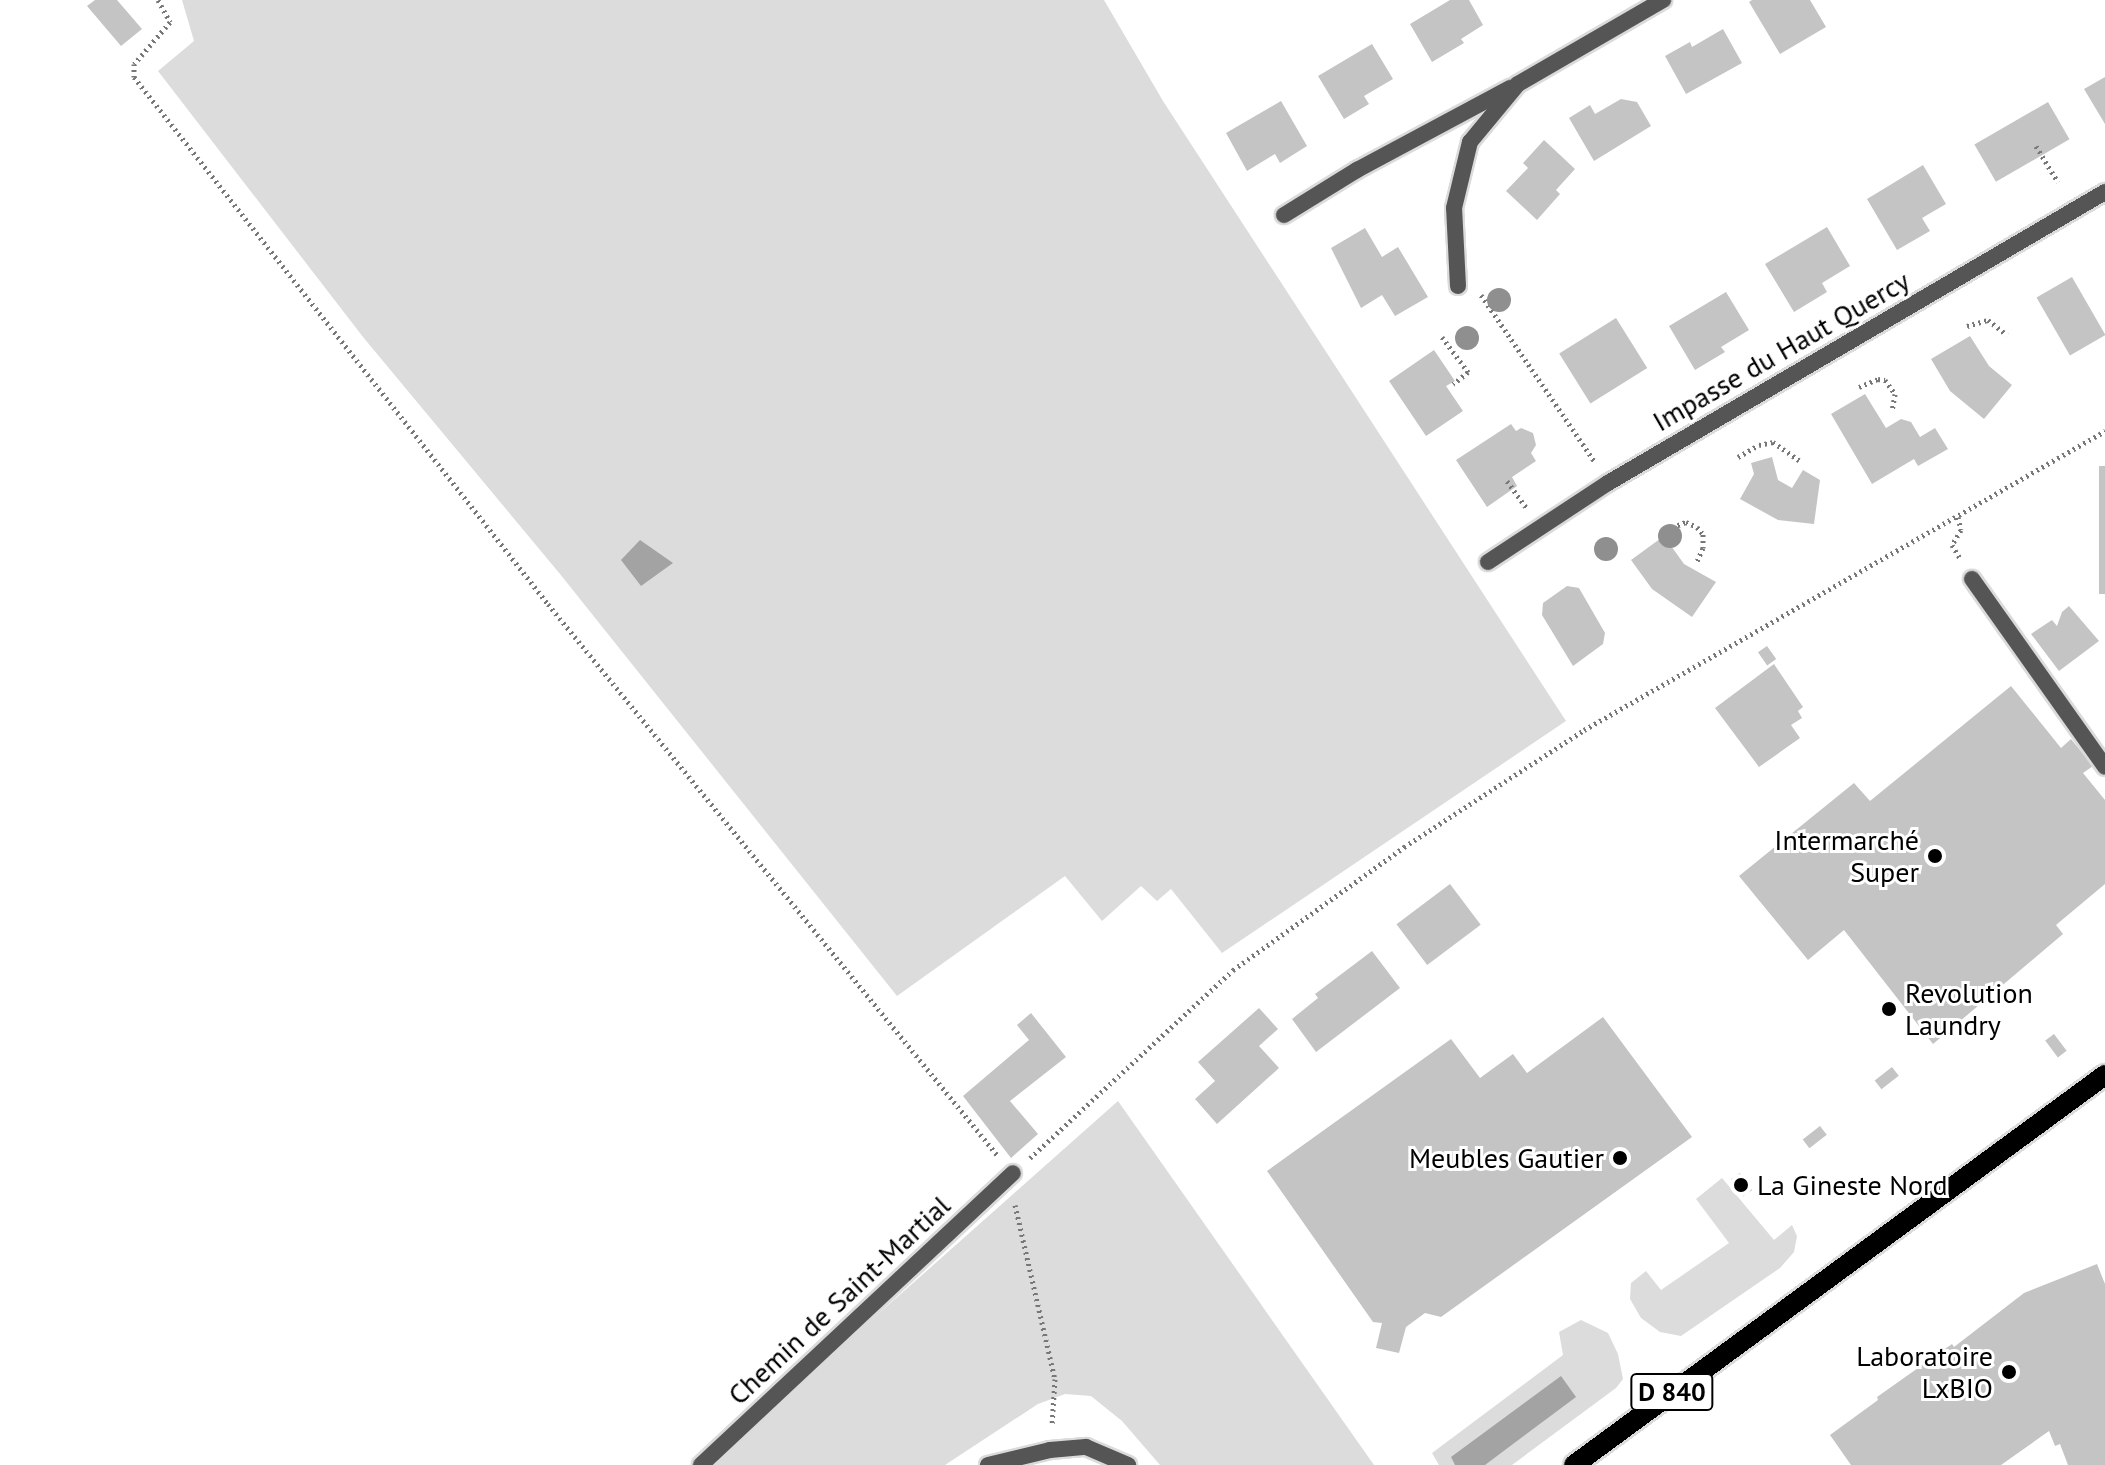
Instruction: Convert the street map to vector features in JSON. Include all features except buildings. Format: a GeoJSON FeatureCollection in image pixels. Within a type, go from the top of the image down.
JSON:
{"type":"FeatureCollection","features":[{"type":"Feature","properties":{"kind":"main road","name":"D 840"},"geometry":{"type":"LineString","coordinates":[[1574,1465],[2105,1075]]}},
{"type":"Feature","properties":{"kind":"street"},"geometry":{"type":"LineString","coordinates":[[1284,215],[1357,170],[1518,84],[1663,0]]}},
{"type":"Feature","properties":{"kind":"street"},"geometry":{"type":"LineString","coordinates":[[1458,286],[1454,208],[1470,142],[1518,84]]}},
{"type":"Feature","properties":{"kind":"street","name":"Impasse du Haut Quercy"},"geometry":{"type":"LineString","coordinates":[[1488,562],[1621,475],[2105,192]]}},
{"type":"Feature","properties":{"kind":"street"},"geometry":{"type":"LineString","coordinates":[[1972,579],[2105,767]]}},
{"type":"Feature","properties":{"kind":"street","name":"Chemin de Saint-Martial"},"geometry":{"type":"LineString","coordinates":[[701,1465],[1007,1179]]}},
{"type":"Feature","properties":{"kind":"street"},"geometry":{"type":"LineString","coordinates":[[988,1465],[1050,1450],[1086,1447],[1128,1465]]}},
{"type":"Feature","properties":{"kind":"street"},"geometry":{"type":"LineString","coordinates":[[1035,1465],[1050,1450]]}},
{"type":"Feature","properties":{"kind":"path"},"geometry":{"type":"LineString","coordinates":[[158,0],[170,22],[134,64],[134,77],[548,604],[1007,1179],[1055,1379],[1050,1450]]}},
{"type":"Feature","properties":{"kind":"path"},"geometry":{"type":"LineString","coordinates":[[2036,146],[2058,182]]}},
{"type":"Feature","properties":{"kind":"path"},"geometry":{"type":"LineString","coordinates":[[1495,319],[1580,439]]}},
{"type":"Feature","properties":{"kind":"path"},"geometry":{"type":"LineString","coordinates":[[1967,326],[1988,320],[2007,335]]}},
{"type":"Feature","properties":{"kind":"path"},"geometry":{"type":"LineString","coordinates":[[1442,337],[1468,372],[1453,384]]}},
{"type":"Feature","properties":{"kind":"path"},"geometry":{"type":"LineString","coordinates":[[1859,387],[1878,379],[1885,380],[1895,394],[1892,411]]}},
{"type":"Feature","properties":{"kind":"path"},"geometry":{"type":"LineString","coordinates":[[1007,1179],[1233,970],[1404,847],[1584,730],[2105,431]]}},
{"type":"Feature","properties":{"kind":"path"},"geometry":{"type":"LineString","coordinates":[[1738,457],[1759,445],[1773,442],[1799,460]]}},
{"type":"Feature","properties":{"kind":"path"},"geometry":{"type":"LineString","coordinates":[[1507,481],[1530,514]]}},
{"type":"Feature","properties":{"kind":"path"},"geometry":{"type":"LineString","coordinates":[[1958,517],[1961,530],[1952,545],[1972,579]]}},
{"type":"Feature","properties":{"kind":"path"},"geometry":{"type":"LineString","coordinates":[[1661,532],[1686,522],[1697,527],[1703,534],[1703,548],[1696,564]]}},
{"type":"Feature","properties":{"kind":"shaded area"},"geometry":{"type":"Polygon","coordinates":[[[182,0],[1104,0],[1163,101],[1566,721],[1222,953],[1171,889],[1157,901],[1141,886],[1102,921],[1065,876],[897,996],[560,574],[363,337],[158,71],[194,41],[182,0]]]}},
{"type":"Feature","properties":{"kind":"shaded area"},"geometry":{"type":"Polygon","coordinates":[[[640,540],[673,563],[641,586],[621,560],[640,540]]]}},
{"type":"Feature","properties":{"kind":"shaded area"},"geometry":{"type":"Polygon","coordinates":[[[1118,1101],[1374,1465],[1160,1465],[1122,1421],[1091,1396],[1065,1394],[1038,1404],[945,1465],[708,1465],[1118,1101]]]}},
{"type":"Feature","properties":{"kind":"shaded area"},"geometry":{"type":"Polygon","coordinates":[[[1722,1178],[1774,1240],[1792,1225],[1797,1236],[1794,1252],[1780,1268],[1681,1336],[1660,1332],[1641,1318],[1630,1299],[1631,1283],[1646,1271],[1661,1290],[1729,1243],[1696,1199],[1722,1178]]]}},
{"type":"Feature","properties":{"kind":"shaded area"},"geometry":{"type":"Polygon","coordinates":[[[1581,1320],[1608,1333],[1618,1354],[1623,1379],[1616,1388],[1512,1465],[1439,1465],[1432,1453],[1563,1355],[1559,1332],[1581,1320]]]}},
{"type":"Feature","properties":{"kind":"shaded area"},"geometry":{"type":"Polygon","coordinates":[[[1561,1376],[1576,1397],[1485,1465],[1455,1465],[1451,1457],[1561,1376]]]}},
{"type":"Feature","properties":{"kind":"place","name":"Intermarché Super"},"geometry":{"type":"Point","coordinates":[1935,856]}},
{"type":"Feature","properties":{"kind":"place","name":"Revolution Laundry"},"geometry":{"type":"Point","coordinates":[1889,1009]}},
{"type":"Feature","properties":{"kind":"place","name":"Meubles Gautier"},"geometry":{"type":"Point","coordinates":[1620,1158]}},
{"type":"Feature","properties":{"kind":"place","name":"La Gineste Nord"},"geometry":{"type":"Point","coordinates":[1741,1185]}},
{"type":"Feature","properties":{"kind":"place","name":"Laboratoire LxBIO"},"geometry":{"type":"Point","coordinates":[2009,1372]}}]}
